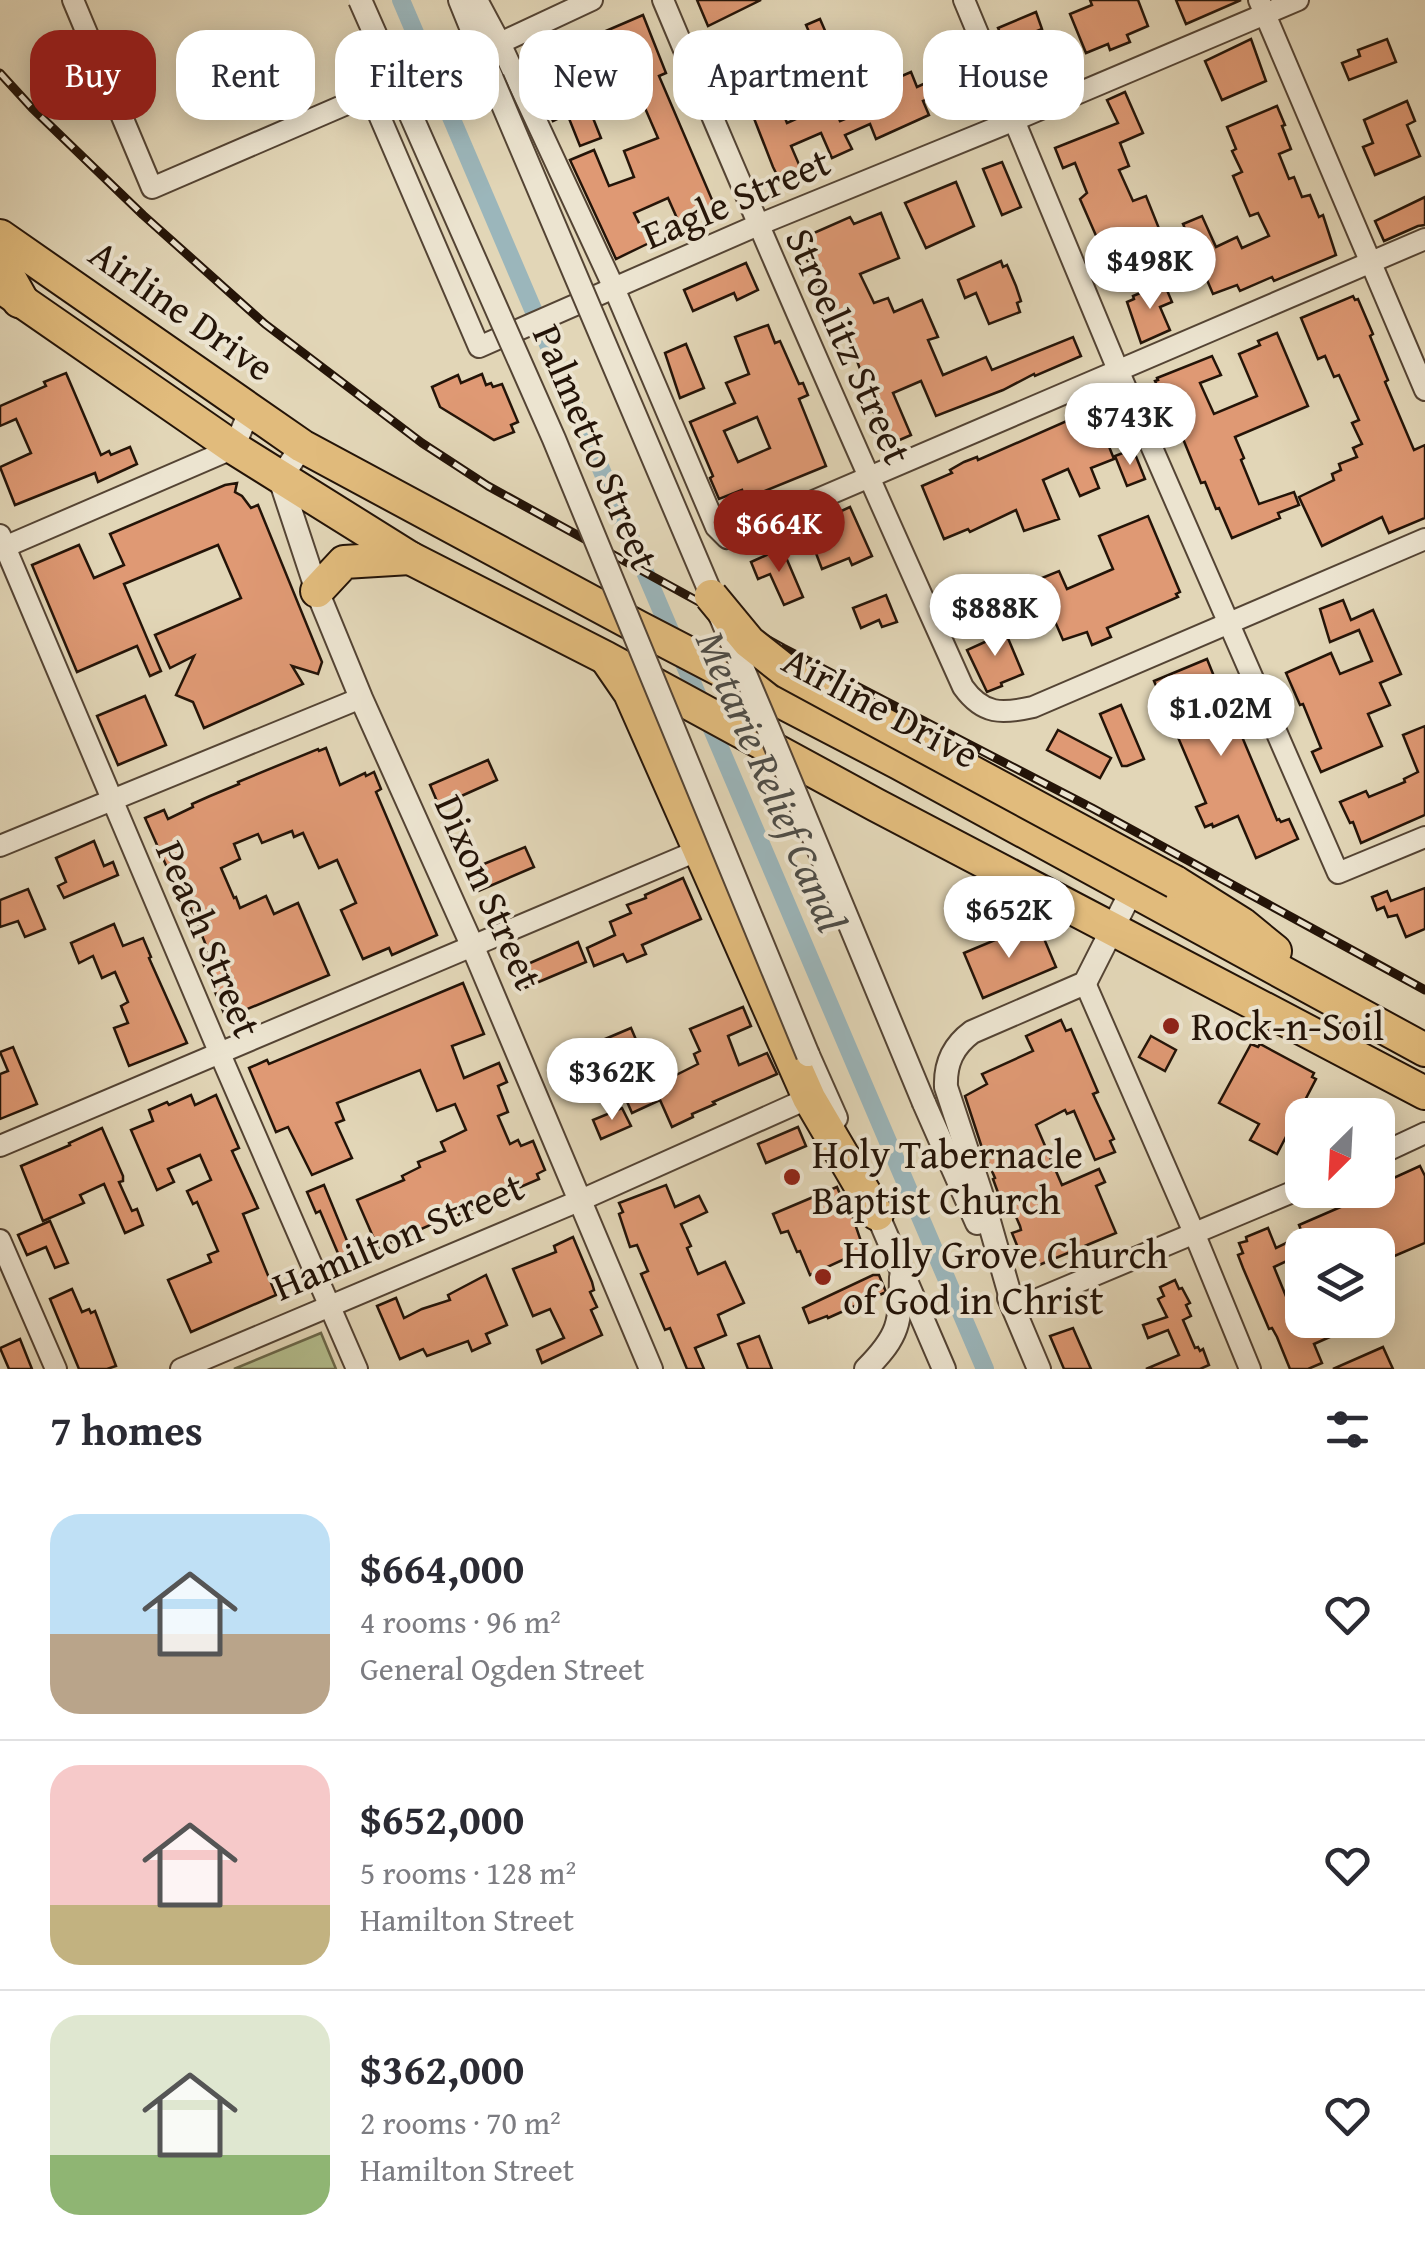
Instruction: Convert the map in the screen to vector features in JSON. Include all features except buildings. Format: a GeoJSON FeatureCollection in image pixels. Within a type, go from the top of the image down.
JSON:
{"type":"FeatureCollection","features":[{"type":"Feature","properties":{"kind":"highway","name":"Airline Drive"},"geometry":{"type":"LineString","coordinates":[[0,236],[302,446],[638,628],[899,763],[1425,1050]]}},
{"type":"Feature","properties":{"kind":"highway"},"geometry":{"type":"LineString","coordinates":[[0,264],[10,293]]}},
{"type":"Feature","properties":{"kind":"highway","name":"Airline Drive"},"geometry":{"type":"LineString","coordinates":[[10,293],[280,479],[410,558],[1425,1093]]}},
{"type":"Feature","properties":{"kind":"highway"},"geometry":{"type":"LineString","coordinates":[[316,590],[344,562],[410,558]]}},
{"type":"Feature","properties":{"kind":"highway"},"geometry":{"type":"LineString","coordinates":[[711,596],[749,642],[787,672],[1175,882],[1242,924],[1336,1002]]}},
{"type":"Feature","properties":{"kind":"highway"},"geometry":{"type":"LineString","coordinates":[[606,658],[630,693],[808,1098],[877,1214]]}},
{"type":"Feature","properties":{"kind":"highway"},"geometry":{"type":"LineString","coordinates":[[876,805],[899,763]]}},
{"type":"Feature","properties":{"kind":"highway"},"geometry":{"type":"LineString","coordinates":[[1196,972],[1215,935]]}},
{"type":"Feature","properties":{"kind":"highway"},"geometry":{"type":"LineString","coordinates":[[1371,1065],[1389,1031]]}},
{"type":"Feature","properties":{"kind":"street","name":"Palmetto Street"},"geometry":{"type":"LineString","coordinates":[[73,0],[152,188],[370,94],[479,347]]}},
{"type":"Feature","properties":{"kind":"street","name":"Palmetto Street"},"geometry":{"type":"LineString","coordinates":[[360,0],[554,438],[808,1055],[944,1369]]}},
{"type":"Feature","properties":{"kind":"street","name":"Palmetto Street"},"geometry":{"type":"LineString","coordinates":[[460,0],[1039,1369]]}},
{"type":"Feature","properties":{"kind":"street","name":"Palmetto Street"},"geometry":{"type":"LineString","coordinates":[[477,0],[614,288],[716,527],[726,538],[869,479]]}},
{"type":"Feature","properties":{"kind":"street"},"geometry":{"type":"LineString","coordinates":[[500,43],[592,0]]}},
{"type":"Feature","properties":{"kind":"street","name":"Stroelitz Street"},"geometry":{"type":"LineString","coordinates":[[663,0],[869,479],[973,701],[1008,713],[1033,707],[1230,623]]}},
{"type":"Feature","properties":{"kind":"street"},"geometry":{"type":"LineString","coordinates":[[964,0],[977,30]]}},
{"type":"Feature","properties":{"kind":"street","name":"Eagle Street"},"geometry":{"type":"LineString","coordinates":[[1084,88],[1262,7],[1298,0]]}},
{"type":"Feature","properties":{"kind":"street"},"geometry":{"type":"LineString","coordinates":[[1262,7],[1425,390]]}},
{"type":"Feature","properties":{"kind":"street"},"geometry":{"type":"LineString","coordinates":[[1015,120],[1118,370],[1338,873],[1425,837]]}},
{"type":"Feature","properties":{"kind":"street","name":"Eagle Street"},"geometry":{"type":"LineString","coordinates":[[479,347],[758,225],[1015,120]]}},
{"type":"Feature","properties":{"kind":"street"},"geometry":{"type":"LineString","coordinates":[[869,479],[1425,239]]}},
{"type":"Feature","properties":{"kind":"street"},"geometry":{"type":"LineString","coordinates":[[2,544],[234,448],[250,408]]}},
{"type":"Feature","properties":{"kind":"street"},"geometry":{"type":"LineString","coordinates":[[280,479],[302,446]]}},
{"type":"Feature","properties":{"kind":"street","name":"Dixon Street"},"geometry":{"type":"LineString","coordinates":[[280,479],[316,590],[361,698],[472,945],[651,1369]]}},
{"type":"Feature","properties":{"kind":"street"},"geometry":{"type":"LineString","coordinates":[[1230,623],[1425,539]]}},
{"type":"Feature","properties":{"kind":"street","name":"Peach Street"},"geometry":{"type":"LineString","coordinates":[[2,544],[357,1369]]}},
{"type":"Feature","properties":{"kind":"street"},"geometry":{"type":"LineString","coordinates":[[0,846],[361,698]]}},
{"type":"Feature","properties":{"kind":"street"},"geometry":{"type":"LineString","coordinates":[[0,1146],[699,850]]}},
{"type":"Feature","properties":{"kind":"street"},"geometry":{"type":"LineString","coordinates":[[1132,890],[1085,983],[972,1032],[961,1040],[948,1061],[946,1087],[1014,1310],[1285,1195]]}},
{"type":"Feature","properties":{"kind":"street"},"geometry":{"type":"LineString","coordinates":[[1085,983],[1250,1369]]}},
{"type":"Feature","properties":{"kind":"street","name":"Hamilton Street"},"geometry":{"type":"LineString","coordinates":[[181,1369],[581,1200],[808,1098]]}},
{"type":"Feature","properties":{"kind":"street"},"geometry":{"type":"LineString","coordinates":[[1395,1147],[1425,1134]]}},
{"type":"Feature","properties":{"kind":"street"},"geometry":{"type":"LineString","coordinates":[[0,1240],[56,1369]]}},
{"type":"Feature","properties":{"kind":"street"},"geometry":{"type":"LineString","coordinates":[[866,1369],[892,1337],[900,1319],[901,1269]]}},
{"type":"Feature","properties":{"kind":"green space"},"geometry":{"type":"Polygon","coordinates":[[[321,1333],[336,1369],[234,1369],[321,1333]]]}},
{"type":"Feature","properties":{"kind":"waterway","name":"Metarie Relief Canal"},"geometry":{"type":"LineString","coordinates":[[401,0],[985,1369]]}},
{"type":"Feature","properties":{"kind":"railway"},"geometry":{"type":"LineString","coordinates":[[0,73],[143,215],[265,324],[422,443],[488,486],[1425,990]]}},
{"type":"Feature","properties":{"kind":"place","name":"Rock-n-Soil"},"geometry":{"type":"Point","coordinates":[1171,1026]}},
{"type":"Feature","properties":{"kind":"place","name":"Holy Tabernacle Baptist Church"},"geometry":{"type":"Point","coordinates":[792,1177]}},
{"type":"Feature","properties":{"kind":"place","name":"Holly Grove Church of God in Christ"},"geometry":{"type":"Point","coordinates":[823,1277]}}]}
